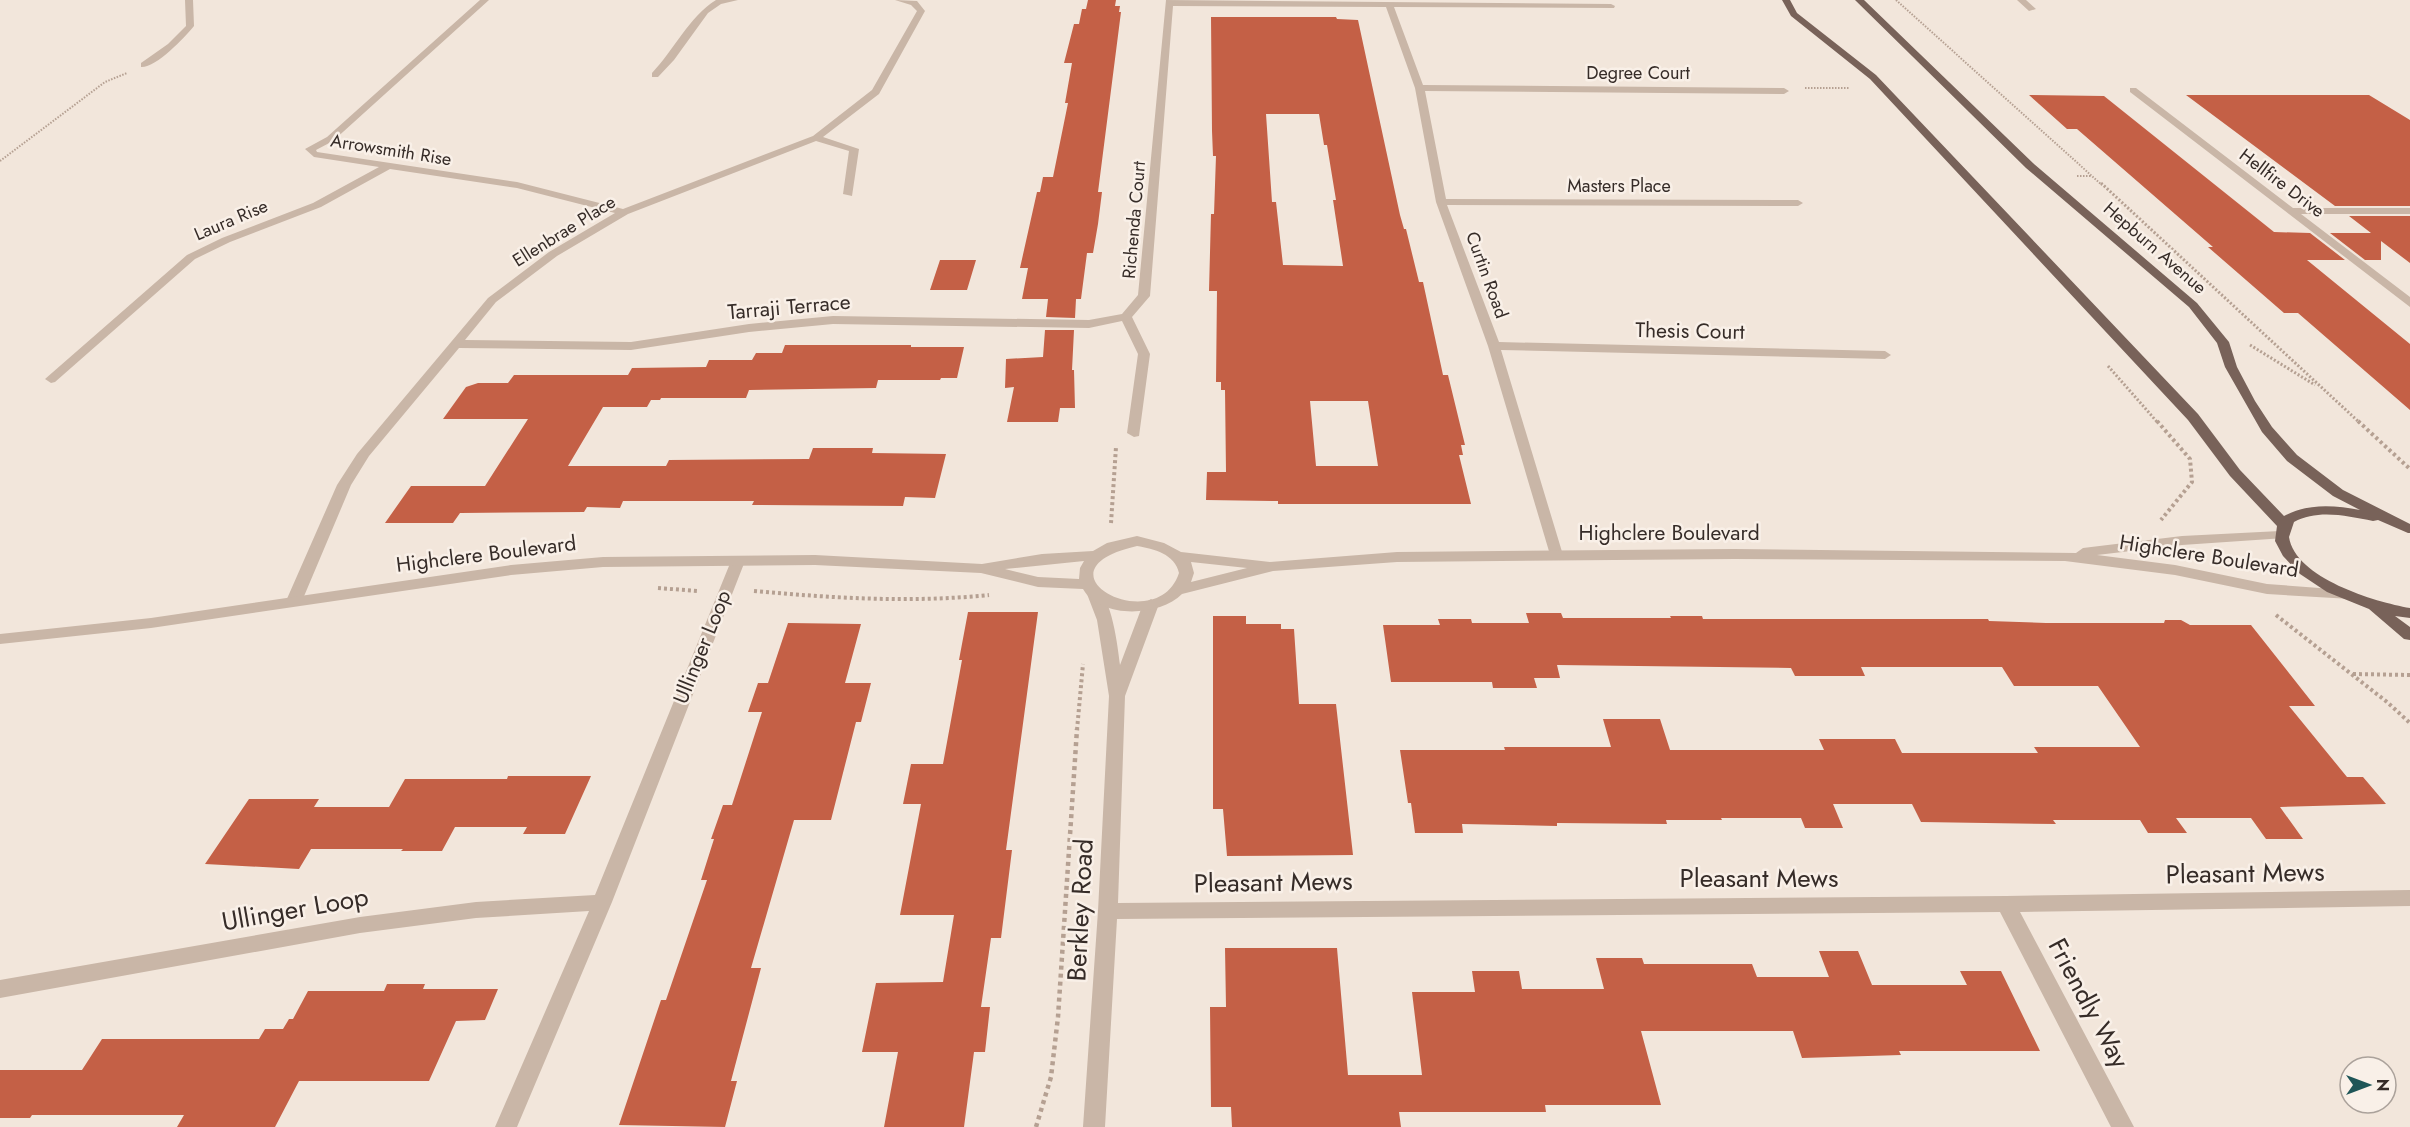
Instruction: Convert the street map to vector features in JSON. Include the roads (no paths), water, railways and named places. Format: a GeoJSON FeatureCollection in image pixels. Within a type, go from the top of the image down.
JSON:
{"type":"FeatureCollection","features":[{"type":"Feature","properties":{"kind":"main road"},"geometry":{"type":"LineString","coordinates":[[1786,0],[1794,14],[1873,77],[2193,417],[2282,530],[2281,542],[2293,560],[2315,579],[2346,595],[2370,604],[2410,613]]}},
{"type":"Feature","properties":{"kind":"main road","name":"Hepburn Avenue"},"geometry":{"type":"LineString","coordinates":[[1859,0],[2030,166],[2193,305],[2223,342],[2231,367],[2267,429],[2292,458],[2338,493],[2409,529]]}},
{"type":"Feature","properties":{"kind":"main road","name":"Hepburn Avenue"},"geometry":{"type":"LineString","coordinates":[[2282,530],[2294,516],[2315,510],[2344,511],[2376,517],[2409,529]]}},
{"type":"Feature","properties":{"kind":"main road"},"geometry":{"type":"LineString","coordinates":[[2370,604],[2410,634]]}},
{"type":"Feature","properties":{"kind":"street"},"geometry":{"type":"LineString","coordinates":[[144,65],[171,46],[190,26],[189,0]]}},
{"type":"Feature","properties":{"kind":"street","name":"Arrowsmith Rise"},"geometry":{"type":"LineString","coordinates":[[485,0],[330,139],[310,149],[314,154],[386,167],[517,186],[624,212]]}},
{"type":"Feature","properties":{"kind":"street"},"geometry":{"type":"LineString","coordinates":[[655,75],[671,58],[705,11],[719,2],[734,0]]}},
{"type":"Feature","properties":{"kind":"street","name":"Ellenbrae Place"},"geometry":{"type":"LineString","coordinates":[[294,601],[344,485],[364,454],[492,300],[554,254],[624,212],[816,138],[876,92],[921,11],[914,3],[898,0]]}},
{"type":"Feature","properties":{"kind":"street"},"geometry":{"type":"LineString","coordinates":[[2021,0],[2032,9]]}},
{"type":"Feature","properties":{"kind":"street"},"geometry":{"type":"LineString","coordinates":[[1170,2],[1611,6]]}},
{"type":"Feature","properties":{"kind":"street","name":"Richenda Court"},"geometry":{"type":"LineString","coordinates":[[1126,317],[1144,296],[1170,2]]}},
{"type":"Feature","properties":{"kind":"street","name":"Curtin Road"},"geometry":{"type":"LineString","coordinates":[[1389,5],[1420,88],[1441,201],[1494,346],[1556,555]]}},
{"type":"Feature","properties":{"kind":"street","name":"Degree Court"},"geometry":{"type":"LineString","coordinates":[[1420,88],[1784,91]]}},
{"type":"Feature","properties":{"kind":"street","name":"Hellfire Drive"},"geometry":{"type":"LineString","coordinates":[[2133,90],[2410,303]]}},
{"type":"Feature","properties":{"kind":"street"},"geometry":{"type":"LineString","coordinates":[[816,138],[854,149],[848,194]]}},
{"type":"Feature","properties":{"kind":"street","name":"Laura Rise"},"geometry":{"type":"LineString","coordinates":[[51,379],[191,257],[226,240],[317,205],[386,167]]}},
{"type":"Feature","properties":{"kind":"street","name":"Masters Place"},"geometry":{"type":"LineString","coordinates":[[1441,201],[1798,203]]}},
{"type":"Feature","properties":{"kind":"street"},"geometry":{"type":"LineString","coordinates":[[2292,211],[2410,211]]}},
{"type":"Feature","properties":{"kind":"street"},"geometry":{"type":"LineString","coordinates":[[1126,317],[1144,354],[1134,433]]}},
{"type":"Feature","properties":{"kind":"street","name":"Tarraji Terrace"},"geometry":{"type":"LineString","coordinates":[[456,344],[631,346],[749,328],[833,320],[1089,324],[1126,317]]}},
{"type":"Feature","properties":{"kind":"street","name":"Thesis Court"},"geometry":{"type":"LineString","coordinates":[[1494,346],[1885,355]]}},
{"type":"Feature","properties":{"kind":"street","name":"Highclere Boulevard"},"geometry":{"type":"LineString","coordinates":[[2065,556],[2171,540],[2282,530]]}},
{"type":"Feature","properties":{"kind":"street","name":"Highclere Boulevard"},"geometry":{"type":"LineString","coordinates":[[981,568],[1042,559],[1094,556],[1113,546],[1137,541],[1160,546],[1179,556],[1273,566]]}},
{"type":"Feature","properties":{"kind":"street","name":"Highclere Boulevard"},"geometry":{"type":"LineString","coordinates":[[0,639],[151,623],[511,570],[603,562],[815,560],[981,568],[1038,582],[1091,589],[1106,601],[1120,605],[1151,604],[1171,596],[1178,590],[1273,566],[1397,557],[1758,554],[2065,556],[2175,570],[2267,589],[2346,595]]}},
{"type":"Feature","properties":{"kind":"street"},"geometry":{"type":"LineString","coordinates":[[1091,589],[1085,574],[1087,565],[1094,556]]}},
{"type":"Feature","properties":{"kind":"street"},"geometry":{"type":"LineString","coordinates":[[1178,590],[1184,582],[1186,573],[1179,556]]}},
{"type":"Feature","properties":{"kind":"street","name":"Ullinger Loop"},"geometry":{"type":"LineString","coordinates":[[506,1127],[602,902],[724,591],[738,561]]}},
{"type":"Feature","properties":{"kind":"street","name":"Berkley Road"},"geometry":{"type":"LineString","coordinates":[[1091,589],[1105,620],[1117,696],[1108,911],[1094,1127]]}},
{"type":"Feature","properties":{"kind":"street","name":"Berkley Road"},"geometry":{"type":"LineString","coordinates":[[1117,696],[1151,604]]}},
{"type":"Feature","properties":{"kind":"street","name":"Pleasant Mews"},"geometry":{"type":"LineString","coordinates":[[1108,911],[2006,904],[2410,898]]}},
{"type":"Feature","properties":{"kind":"street","name":"Ullinger Loop"},"geometry":{"type":"LineString","coordinates":[[0,989],[360,925],[476,910],[602,902]]}},
{"type":"Feature","properties":{"kind":"street","name":"Friendly Way"},"geometry":{"type":"LineString","coordinates":[[2006,904],[2123,1127]]}}]}
